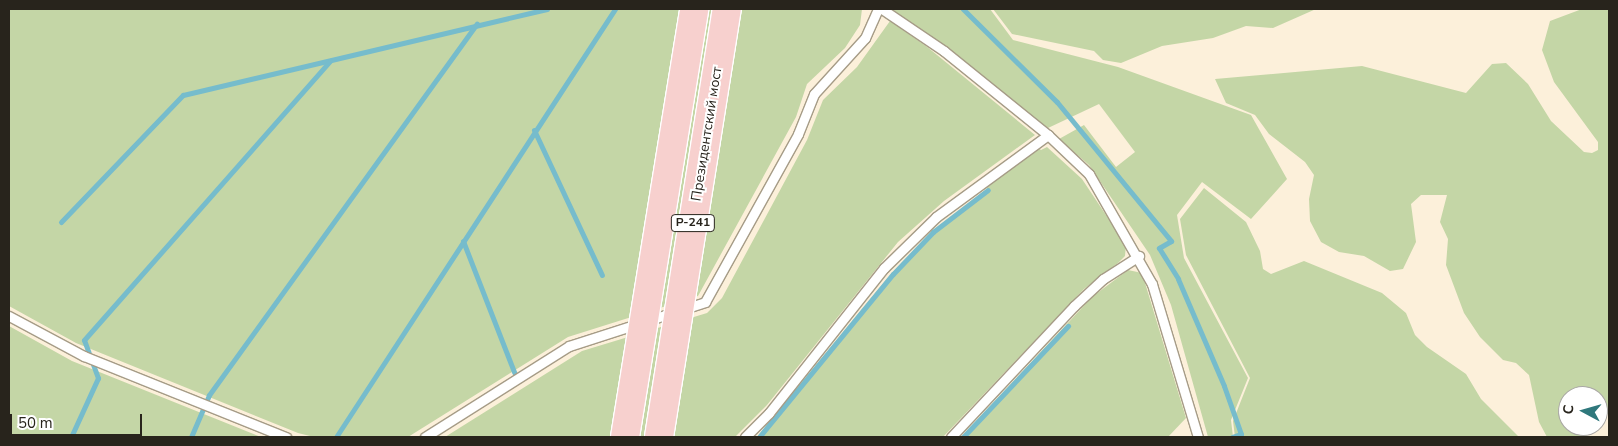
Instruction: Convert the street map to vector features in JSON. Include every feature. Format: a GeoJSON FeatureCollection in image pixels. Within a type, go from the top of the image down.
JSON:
{"type":"FeatureCollection","features":[{"type":"Feature","properties":{"kind":"highway","name":"Р-241"},"geometry":{"type":"LineString","coordinates":[[626,437],[694,9]]}},
{"type":"Feature","properties":{"kind":"highway","name":"Президентский мост"},"geometry":{"type":"LineString","coordinates":[[659,437],[727,9]]}},
{"type":"Feature","properties":{"kind":"lane"},"geometry":{"type":"LineString","coordinates":[[425,437],[569,346],[705,302],[798,134],[814,94],[864,38],[880,9],[944,52],[1048,135],[1088,174],[1139,256],[1152,284],[1196,436]]}},
{"type":"Feature","properties":{"kind":"lane"},"geometry":{"type":"LineString","coordinates":[[745,437],[769,413],[884,268],[936,217],[1048,135]]}},
{"type":"Feature","properties":{"kind":"lane"},"geometry":{"type":"LineString","coordinates":[[951,437],[1074,306],[1103,279],[1139,256]]}},
{"type":"Feature","properties":{"kind":"lane"},"geometry":{"type":"LineString","coordinates":[[9,316],[84,356],[286,437]]}},
{"type":"Feature","properties":{"kind":"green space"},"geometry":{"type":"Polygon","coordinates":[[[9,9],[862,9],[860,25],[845,48],[807,84],[796,117],[698,296],[568,337],[408,437],[314,437],[298,433],[76,343],[9,306],[9,9]]]}},
{"type":"Feature","properties":{"kind":"green space"},"geometry":{"type":"Polygon","coordinates":[[[892,9],[990,9],[1013,40],[1118,67],[1251,115],[1287,179],[1251,219],[1202,182],[1177,215],[1184,258],[1248,378],[1231,420],[1233,437],[1208,437],[1171,305],[1150,255],[1089,165],[1059,139],[1084,125],[1116,167],[1135,152],[1099,104],[1048,128],[892,9]]]}},
{"type":"Feature","properties":{"kind":"green space"},"geometry":{"type":"Polygon","coordinates":[[[993,9],[1316,9],[1273,28],[1246,26],[1213,38],[1162,46],[1121,63],[1103,60],[1094,51],[1012,34],[993,9]]]}},
{"type":"Feature","properties":{"kind":"green space"},"geometry":{"type":"Polygon","coordinates":[[[1582,9],[1609,9],[1609,413],[1608,386],[1558,386],[1558,436],[1586,437],[1547,437],[1539,422],[1529,375],[1516,363],[1503,360],[1480,337],[1464,313],[1446,265],[1448,239],[1440,222],[1447,195],[1421,195],[1411,204],[1416,242],[1403,269],[1390,271],[1364,256],[1339,252],[1321,242],[1310,221],[1309,199],[1314,175],[1305,162],[1269,134],[1255,115],[1226,103],[1215,79],[1362,66],[1466,93],[1492,64],[1506,63],[1528,84],[1551,121],[1584,152],[1592,153],[1598,150],[1598,142],[1554,82],[1542,50],[1550,21],[1582,9]]]}},
{"type":"Feature","properties":{"kind":"green space"},"geometry":{"type":"Polygon","coordinates":[[[890,21],[926,46],[1035,135],[944,201],[898,242],[767,405],[735,437],[445,437],[582,351],[707,313],[722,298],[807,140],[823,100],[857,67],[890,21]]]}},
{"type":"Feature","properties":{"kind":"green space"},"geometry":{"type":"Polygon","coordinates":[[[1037,147],[1041,150],[1047,147],[1082,179],[1126,245],[1125,256],[1084,289],[943,437],[757,437],[892,273],[933,232],[987,189],[985,186],[1037,147]]]}},
{"type":"Feature","properties":{"kind":"green space"},"geometry":{"type":"Polygon","coordinates":[[[1204,188],[1246,222],[1260,251],[1263,269],[1271,274],[1304,261],[1382,293],[1406,313],[1415,335],[1427,347],[1466,374],[1481,399],[1519,437],[1235,437],[1233,421],[1250,378],[1186,255],[1180,219],[1204,188]]]}},
{"type":"Feature","properties":{"kind":"green space"},"geometry":{"type":"Polygon","coordinates":[[[1128,270],[1142,273],[1186,418],[1168,437],[962,437],[1092,297],[1128,270]]]}},
{"type":"Feature","properties":{"kind":"green space"},"geometry":{"type":"Polygon","coordinates":[[[9,326],[72,361],[261,437],[9,437],[9,326]]]}},
{"type":"Feature","properties":{"kind":"waterway"},"geometry":{"type":"LineString","coordinates":[[61,222],[183,95],[547,9]]}},
{"type":"Feature","properties":{"kind":"waterway"},"geometry":{"type":"LineString","coordinates":[[336,437],[615,9]]}},
{"type":"Feature","properties":{"kind":"waterway"},"geometry":{"type":"LineString","coordinates":[[963,9],[1057,102],[1171,241],[1159,248],[1178,279],[1224,386],[1241,434],[1232,437]]}},
{"type":"Feature","properties":{"kind":"waterway"},"geometry":{"type":"LineString","coordinates":[[191,437],[209,395],[477,24]]}},
{"type":"Feature","properties":{"kind":"waterway"},"geometry":{"type":"LineString","coordinates":[[71,437],[98,378],[84,340],[330,61]]}},
{"type":"Feature","properties":{"kind":"waterway"},"geometry":{"type":"LineString","coordinates":[[534,130],[602,275]]}},
{"type":"Feature","properties":{"kind":"waterway"},"geometry":{"type":"LineString","coordinates":[[759,437],[893,274],[933,232],[988,190]]}},
{"type":"Feature","properties":{"kind":"waterway"},"geometry":{"type":"LineString","coordinates":[[463,241],[514,372]]}},
{"type":"Feature","properties":{"kind":"waterway"},"geometry":{"type":"LineString","coordinates":[[963,437],[1068,326]]}}]}
